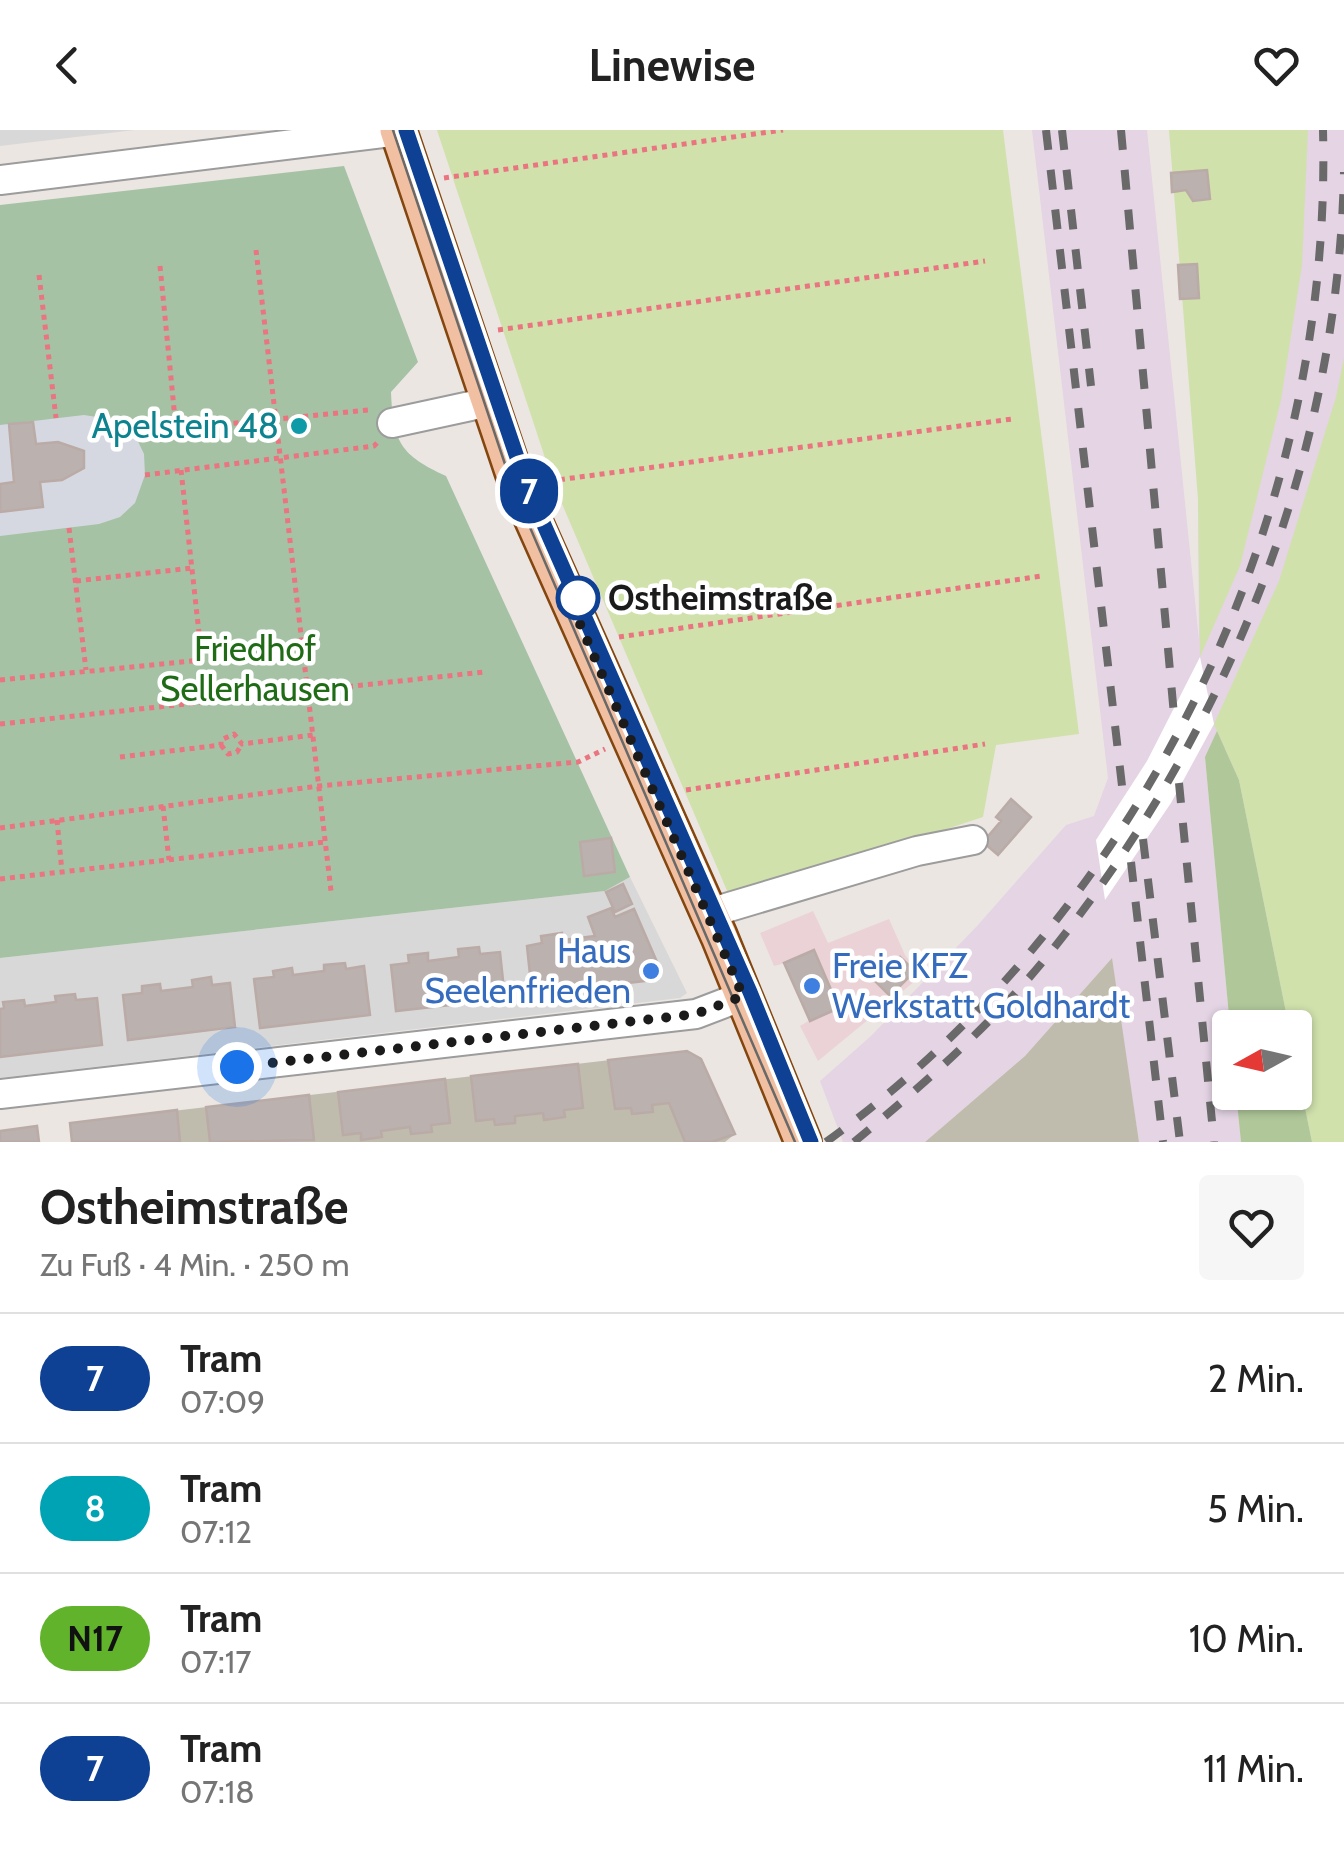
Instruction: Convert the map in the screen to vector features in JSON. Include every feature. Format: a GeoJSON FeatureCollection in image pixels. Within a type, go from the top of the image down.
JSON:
{"type":"FeatureCollection","features":[{"type":"Feature","properties":{"kind":"main road"},"geometry":{"type":"LineString","coordinates":[[399,130],[518,486],[709,914],[803,1142]]}},
{"type":"Feature","properties":{"kind":"street"},"geometry":{"type":"LineString","coordinates":[[0,180],[399,130]]}},
{"type":"Feature","properties":{"kind":"street"},"geometry":{"type":"LineString","coordinates":[[392,423],[489,402]]}},
{"type":"Feature","properties":{"kind":"street"},"geometry":{"type":"LineString","coordinates":[[709,914],[918,850],[973,840]]}},
{"type":"Feature","properties":{"kind":"street"},"geometry":{"type":"LineString","coordinates":[[0,1094],[696,1014],[743,996]]}},
{"type":"Feature","properties":{"kind":"path"},"geometry":{"type":"LineString","coordinates":[[452,177],[783,130]]}},
{"type":"Feature","properties":{"kind":"path"},"geometry":{"type":"LineString","coordinates":[[256,250],[331,891]]}},
{"type":"Feature","properties":{"kind":"path"},"geometry":{"type":"LineString","coordinates":[[503,329],[985,261]]}},
{"type":"Feature","properties":{"kind":"path"},"geometry":{"type":"LineString","coordinates":[[160,266],[176,429]]}},
{"type":"Feature","properties":{"kind":"path"},"geometry":{"type":"LineString","coordinates":[[39,276],[56,418]]}},
{"type":"Feature","properties":{"kind":"path"},"geometry":{"type":"LineString","coordinates":[[134,433],[368,410],[392,423],[374,446],[145,475]]}},
{"type":"Feature","properties":{"kind":"path"},"geometry":{"type":"LineString","coordinates":[[553,481],[1012,418]]}},
{"type":"Feature","properties":{"kind":"path"},"geometry":{"type":"LineString","coordinates":[[181,470],[202,660]]}},
{"type":"Feature","properties":{"kind":"path"},"geometry":{"type":"LineString","coordinates":[[69,528],[86,670]]}},
{"type":"Feature","properties":{"kind":"path"},"geometry":{"type":"LineString","coordinates":[[76,581],[192,568]]}},
{"type":"Feature","properties":{"kind":"path"},"geometry":{"type":"LineString","coordinates":[[619,637],[1042,576]]}},
{"type":"Feature","properties":{"kind":"path"},"geometry":{"type":"LineString","coordinates":[[0,680],[302,650]]}},
{"type":"Feature","properties":{"kind":"path"},"geometry":{"type":"LineString","coordinates":[[0,724],[484,672]]}},
{"type":"Feature","properties":{"kind":"path"},"geometry":{"type":"LineString","coordinates":[[234,734],[242,744],[237,752],[228,754],[221,740],[234,734]]}},
{"type":"Feature","properties":{"kind":"path"},"geometry":{"type":"LineString","coordinates":[[242,744],[313,735]]}},
{"type":"Feature","properties":{"kind":"path"},"geometry":{"type":"LineString","coordinates":[[684,790],[985,744]]}},
{"type":"Feature","properties":{"kind":"path"},"geometry":{"type":"LineString","coordinates":[[120,757],[221,746]]}},
{"type":"Feature","properties":{"kind":"path"},"geometry":{"type":"LineString","coordinates":[[0,828],[319,786],[578,762]]}},
{"type":"Feature","properties":{"kind":"path"},"geometry":{"type":"LineString","coordinates":[[163,806],[170,860]]}},
{"type":"Feature","properties":{"kind":"path"},"geometry":{"type":"LineString","coordinates":[[58,820],[62,872]]}},
{"type":"Feature","properties":{"kind":"path"},"geometry":{"type":"LineString","coordinates":[[0,879],[325,842]]}},
{"type":"Feature","properties":{"kind":"shaded area"},"geometry":{"type":"Polygon","coordinates":[[[0,130],[135,130],[0,146],[0,130]]]}},
{"type":"Feature","properties":{"kind":"shaded area"},"geometry":{"type":"Polygon","coordinates":[[[1032,130],[1147,130],[1199,640],[1198,499],[1273,130],[1344,130],[1344,695],[1205,757],[1228,1010],[1212,1010],[1212,1110],[1238,1110],[1241,1142],[1139,1142],[1111,959],[1025,1056],[925,1142],[843,1142],[820,1081],[871,1036],[978,925],[1066,825],[1094,816],[1108,778],[1032,130]]]}},
{"type":"Feature","properties":{"kind":"shaded area"},"geometry":{"type":"Polygon","coordinates":[[[84,415],[122,421],[134,433],[144,454],[145,475],[135,503],[120,517],[99,524],[0,536],[0,512],[42,507],[40,482],[61,480],[84,468],[84,451],[57,442],[36,444],[33,422],[9,424],[14,482],[0,484],[0,425],[84,415]]]}},
{"type":"Feature","properties":{"kind":"shaded area"},"geometry":{"type":"Polygon","coordinates":[[[630,877],[687,993],[680,998],[0,1078],[0,958],[605,891],[630,877]]]}},
{"type":"Feature","properties":{"kind":"shaded area"},"geometry":{"type":"Polygon","coordinates":[[[813,911],[828,943],[889,919],[905,955],[921,976],[818,1061],[800,1026],[810,1020],[785,963],[774,966],[760,933],[813,911]]]}},
{"type":"Feature","properties":{"kind":"shaded area"},"geometry":{"type":"Polygon","coordinates":[[[1112,958],[1139,1142],[925,1142],[1025,1056],[1112,958]]]}},
{"type":"Feature","properties":{"kind":"shaded area"},"geometry":{"type":"Polygon","coordinates":[[[687,1051],[701,1059],[735,1134],[725,1142],[72,1142],[70,1123],[687,1051]]]}},
{"type":"Feature","properties":{"kind":"green space"},"geometry":{"type":"Polygon","coordinates":[[[437,130],[1003,130],[1079,734],[996,745],[983,817],[731,900],[554,485],[437,130]]]}},
{"type":"Feature","properties":{"kind":"green space"},"geometry":{"type":"Polygon","coordinates":[[[1169,130],[1308,130],[1302,265],[1281,400],[1240,566],[1200,657],[1198,499],[1169,130]]]}},
{"type":"Feature","properties":{"kind":"green space","name":"Friedhof Sellerhausen"},"geometry":{"type":"Polygon","coordinates":[[[344,166],[418,362],[391,392],[397,435],[409,454],[446,476],[630,877],[605,891],[0,958],[0,205],[344,166]]]}},
{"type":"Feature","properties":{"kind":"green space"},"geometry":{"type":"Polygon","coordinates":[[[1344,358],[1344,1142],[1312,1142],[1305,1110],[1312,1110],[1312,1010],[1286,1010],[1239,780],[1214,724],[1279,581],[1336,397],[1344,358]]]}},
{"type":"Feature","properties":{"kind":"green space"},"geometry":{"type":"Polygon","coordinates":[[[1217,731],[1239,780],[1286,1010],[1228,1010],[1205,757],[1217,731]]]}},
{"type":"Feature","properties":{"kind":"green space"},"geometry":{"type":"Polygon","coordinates":[[[1238,1110],[1305,1110],[1312,1142],[1241,1142],[1238,1110]]]}},
{"type":"Feature","properties":{"kind":"pier"},"geometry":{"type":"Polygon","coordinates":[[[1200,657],[1214,724],[1171,803],[1105,900],[1096,840],[1147,761],[1200,657]]]}},
{"type":"Feature","properties":{"kind":"building"},"geometry":{"type":"Polygon","coordinates":[[[1207,170],[1210,199],[1193,201],[1186,190],[1172,192],[1171,173],[1207,170]]]}},
{"type":"Feature","properties":{"kind":"building"},"geometry":{"type":"Polygon","coordinates":[[[1197,264],[1199,298],[1180,299],[1178,265],[1197,264]]]}},
{"type":"Feature","properties":{"kind":"building"},"geometry":{"type":"Polygon","coordinates":[[[33,422],[36,444],[58,442],[84,451],[84,468],[62,480],[40,482],[43,507],[0,512],[0,484],[14,482],[9,424],[33,422]]]}},
{"type":"Feature","properties":{"kind":"building"},"geometry":{"type":"Polygon","coordinates":[[[1011,799],[1031,817],[998,855],[983,842],[1001,821],[996,817],[1011,799]]]}},
{"type":"Feature","properties":{"kind":"building"},"geometry":{"type":"Polygon","coordinates":[[[611,838],[615,872],[584,876],[580,842],[611,838]]]}},
{"type":"Feature","properties":{"kind":"building"},"geometry":{"type":"Polygon","coordinates":[[[623,884],[632,904],[615,912],[606,892],[623,884]]]}},
{"type":"Feature","properties":{"kind":"building"},"geometry":{"type":"Polygon","coordinates":[[[611,908],[615,917],[634,909],[660,969],[653,980],[532,994],[527,946],[542,943],[541,936],[562,933],[563,940],[595,936],[588,917],[611,908]]]}},
{"type":"Feature","properties":{"kind":"building"},"geometry":{"type":"Polygon","coordinates":[[[479,947],[480,954],[500,952],[505,999],[396,1011],[391,965],[409,963],[408,955],[428,953],[428,961],[459,957],[458,949],[479,947]]]}},
{"type":"Feature","properties":{"kind":"building","name":"Freie KFZ Werkstatt Goldhardt"},"geometry":{"type":"Polygon","coordinates":[[[814,950],[839,1008],[810,1021],[784,963],[814,950]]]}},
{"type":"Feature","properties":{"kind":"building"},"geometry":{"type":"Polygon","coordinates":[[[900,957],[915,971],[890,996],[875,981],[900,957]]]}},
{"type":"Feature","properties":{"kind":"building"},"geometry":{"type":"Polygon","coordinates":[[[345,963],[346,969],[364,966],[370,1015],[260,1028],[254,979],[274,977],[273,971],[292,968],[293,975],[324,971],[324,965],[345,963]]]}},
{"type":"Feature","properties":{"kind":"building"},"geometry":{"type":"Polygon","coordinates":[[[211,977],[212,985],[230,983],[235,1027],[128,1040],[123,995],[142,993],[142,986],[160,984],[161,991],[193,987],[192,980],[211,977]]]}},
{"type":"Feature","properties":{"kind":"building"},"geometry":{"type":"Polygon","coordinates":[[[75,994],[76,1000],[97,998],[102,1045],[0,1057],[3,1002],[24,1000],[25,1006],[56,1002],[55,996],[75,994]]]}},
{"type":"Feature","properties":{"kind":"building"},"geometry":{"type":"Polygon","coordinates":[[[687,1051],[701,1059],[735,1134],[712,1142],[685,1142],[669,1103],[652,1105],[653,1112],[632,1114],[631,1108],[615,1109],[608,1060],[687,1051]]]}},
{"type":"Feature","properties":{"kind":"building"},"geometry":{"type":"Polygon","coordinates":[[[578,1064],[583,1108],[564,1110],[565,1117],[544,1120],[543,1113],[515,1116],[515,1123],[495,1125],[494,1119],[476,1121],[471,1076],[578,1064]]]}},
{"type":"Feature","properties":{"kind":"building"},"geometry":{"type":"Polygon","coordinates":[[[445,1079],[450,1123],[431,1125],[432,1132],[411,1134],[410,1127],[381,1131],[382,1137],[361,1140],[361,1133],[343,1135],[338,1092],[445,1079]]]}},
{"type":"Feature","properties":{"kind":"building"},"geometry":{"type":"Polygon","coordinates":[[[309,1095],[314,1140],[210,1142],[206,1107],[309,1095]]]}},
{"type":"Feature","properties":{"kind":"building"},"geometry":{"type":"Polygon","coordinates":[[[177,1110],[180,1142],[72,1142],[70,1123],[177,1110]]]}},
{"type":"Feature","properties":{"kind":"building"},"geometry":{"type":"Polygon","coordinates":[[[37,1126],[39,1142],[0,1142],[0,1131],[37,1126]]]}},
{"type":"Feature","properties":{"kind":"tram line"},"geometry":{"type":"LineString","coordinates":[[393,130],[513,488],[795,1142]]}},
{"type":"Feature","properties":{"kind":"tram line","name":"7"},"geometry":{"type":"LineString","coordinates":[[406,130],[526,484],[750,992],[811,1142]]}},
{"type":"Feature","properties":{"kind":"tram line"},"geometry":{"type":"LineString","coordinates":[[540,516],[750,992],[778,1067]]}},
{"type":"Feature","properties":{"kind":"railway"},"geometry":{"type":"LineString","coordinates":[[1046,130],[1124,803]]}},
{"type":"Feature","properties":{"kind":"railway"},"geometry":{"type":"LineString","coordinates":[[1062,130],[1091,386]]}},
{"type":"Feature","properties":{"kind":"railway"},"geometry":{"type":"LineString","coordinates":[[1121,130],[1174,715]]}},
{"type":"Feature","properties":{"kind":"railway"},"geometry":{"type":"LineString","coordinates":[[826,1142],[938,1049],[1038,942],[1125,824],[1197,696],[1253,561],[1294,420],[1317,276],[1323,130]]}},
{"type":"Feature","properties":{"kind":"railway"},"geometry":{"type":"LineString","coordinates":[[854,1142],[954,1055],[1045,959],[1110,873],[1167,783],[1218,688],[1260,590],[1294,489],[1320,385],[1337,279],[1344,172]]}},
{"type":"Feature","properties":{"kind":"railway"},"geometry":{"type":"LineString","coordinates":[[1179,783],[1214,1142]]}},
{"type":"Feature","properties":{"kind":"railway"},"geometry":{"type":"LineString","coordinates":[[1143,839],[1180,1142]]}},
{"type":"Feature","properties":{"kind":"railway"},"geometry":{"type":"LineString","coordinates":[[1131,862],[1163,1142]]}},
{"type":"Feature","properties":{"kind":"place","name":"Apelstein 48"},"geometry":{"type":"Point","coordinates":[299,426]}},
{"type":"Feature","properties":{"kind":"place","name":"Ostheimstraße"},"geometry":{"type":"Point","coordinates":[578,598]}},
{"type":"Feature","properties":{"kind":"place","name":"Haus Seelenfrieden"},"geometry":{"type":"Point","coordinates":[651,971]}},
{"type":"Feature","properties":{"kind":"place","name":"Freie KFZ Werkstatt Goldhardt"},"geometry":{"type":"Point","coordinates":[812,986]}},
{"type":"Feature","properties":{"kind":"route"},"geometry":{"type":"LineString","coordinates":[[237,1067],[696,1014],[743,996],[569,599],[578,598]]}}]}
